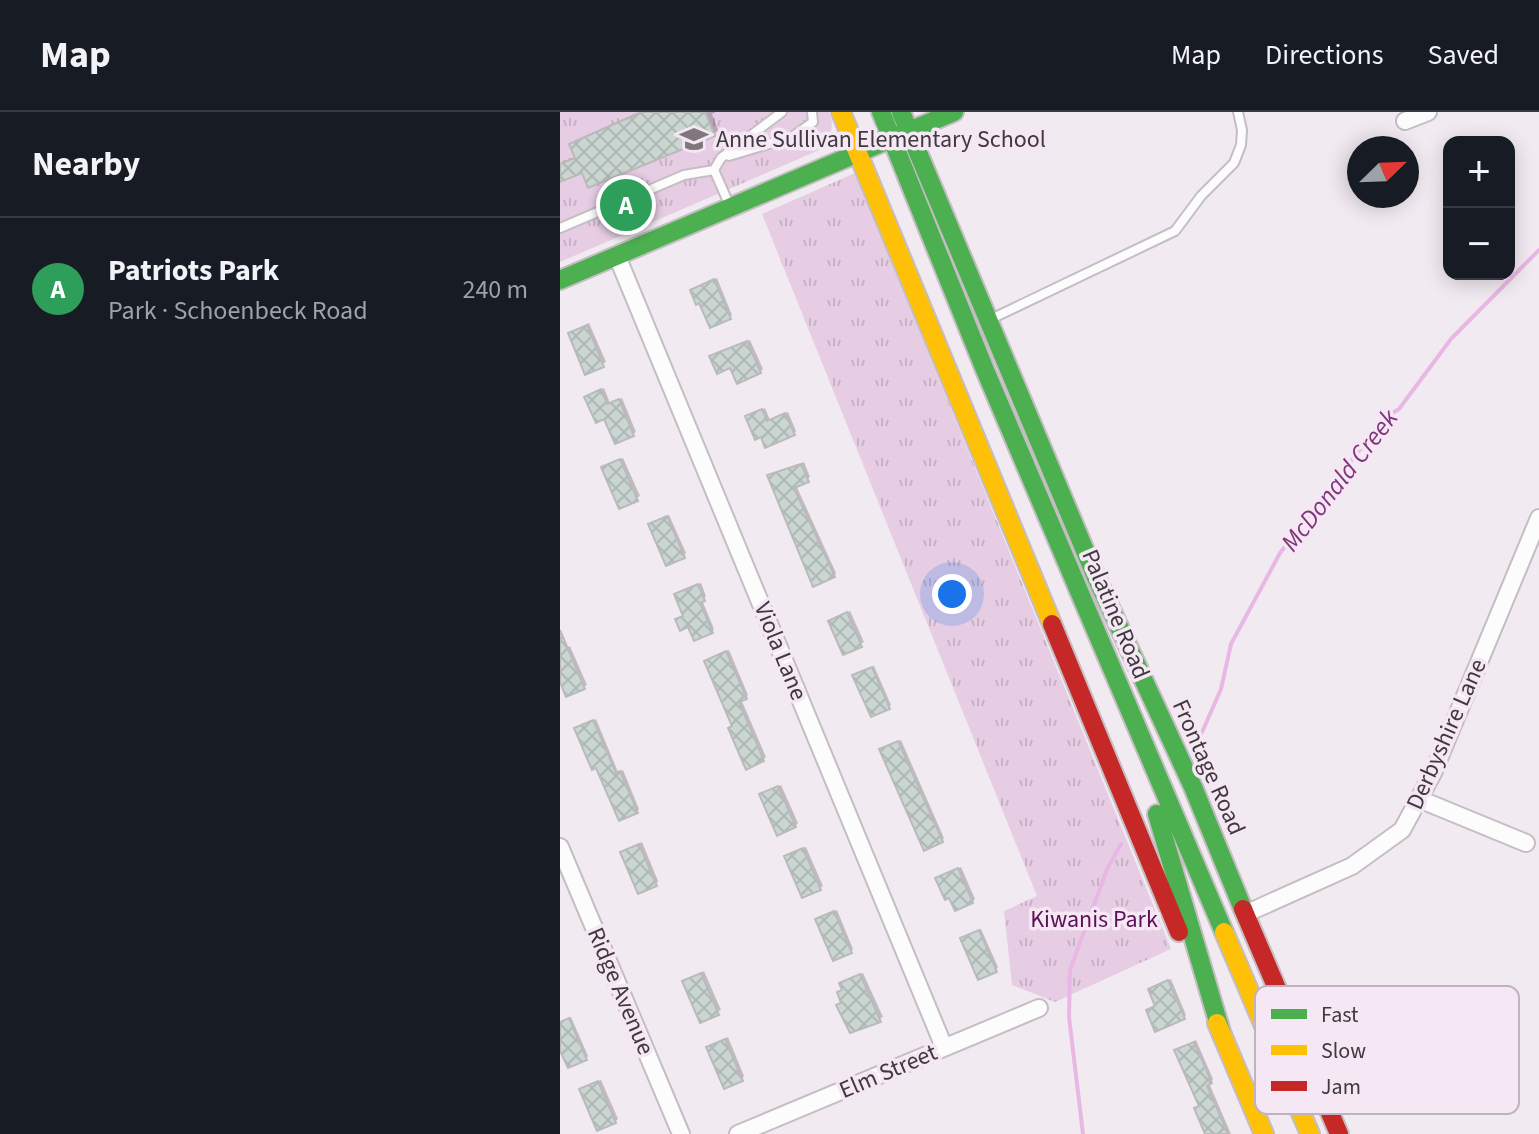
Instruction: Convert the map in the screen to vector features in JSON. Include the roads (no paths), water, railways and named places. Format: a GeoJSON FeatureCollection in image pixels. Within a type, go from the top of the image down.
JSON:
{"type":"FeatureCollection","features":[{"type":"Feature","properties":{"kind":"main road"},"geometry":{"type":"LineString","coordinates":[[841,112],[866,150],[1255,1113]]}},
{"type":"Feature","properties":{"kind":"main road","name":"Palatine Road"},"geometry":{"type":"LineString","coordinates":[[860,112],[866,150],[1153,801],[1247,1033]]}},
{"type":"Feature","properties":{"kind":"main road","name":"Palatine Road"},"geometry":{"type":"LineString","coordinates":[[881,112],[900,135],[985,370],[1255,1003]]}},
{"type":"Feature","properties":{"kind":"main road","name":"Frontage Road"},"geometry":{"type":"LineString","coordinates":[[901,112],[900,135],[987,321],[1096,577],[1193,787],[1276,986]]}},
{"type":"Feature","properties":{"kind":"main road"},"geometry":{"type":"LineString","coordinates":[[560,280],[954,112]]}},
{"type":"Feature","properties":{"kind":"main road"},"geometry":{"type":"LineString","coordinates":[[1096,577],[1192,854]]}},
{"type":"Feature","properties":{"kind":"main road"},"geometry":{"type":"LineString","coordinates":[[1153,801],[1222,1035]]}},
{"type":"Feature","properties":{"kind":"main road"},"geometry":{"type":"LineString","coordinates":[[1256,1114],[1264,1134]]}},
{"type":"Feature","properties":{"kind":"main road","name":"Palatine Road"},"geometry":{"type":"LineString","coordinates":[[1302,1114],[1310,1134]]}},
{"type":"Feature","properties":{"kind":"main road","name":"Frontage Road"},"geometry":{"type":"LineString","coordinates":[[1330,1114],[1339,1134]]}},
{"type":"Feature","properties":{"kind":"street"},"geometry":{"type":"LineString","coordinates":[[1405,121],[1428,112]]}},
{"type":"Feature","properties":{"kind":"street","name":"Viola Lane"},"geometry":{"type":"LineString","coordinates":[[617,256],[944,1047]]}},
{"type":"Feature","properties":{"kind":"street","name":"Derbyshire Lane"},"geometry":{"type":"LineString","coordinates":[[1245,914],[1352,866],[1402,830],[1433,773],[1539,518]]}},
{"type":"Feature","properties":{"kind":"street"},"geometry":{"type":"LineString","coordinates":[[1419,799],[1526,843]]}},
{"type":"Feature","properties":{"kind":"street","name":"Ridge Avenue"},"geometry":{"type":"LineString","coordinates":[[560,847],[681,1134]]}},
{"type":"Feature","properties":{"kind":"street","name":"Elm Street"},"geometry":{"type":"LineString","coordinates":[[738,1134],[1039,1008]]}},
{"type":"Feature","properties":{"kind":"lane"},"geometry":{"type":"LineString","coordinates":[[714,170],[721,158],[782,112]]}},
{"type":"Feature","properties":{"kind":"lane"},"geometry":{"type":"LineString","coordinates":[[721,158],[792,137],[813,122],[812,112]]}},
{"type":"Feature","properties":{"kind":"lane"},"geometry":{"type":"LineString","coordinates":[[987,321],[1175,231],[1201,196],[1234,163],[1241,145],[1238,112]]}},
{"type":"Feature","properties":{"kind":"lane"},"geometry":{"type":"LineString","coordinates":[[714,170],[731,208]]}},
{"type":"Feature","properties":{"kind":"lane"},"geometry":{"type":"LineString","coordinates":[[560,228],[684,175],[714,170]]}},
{"type":"Feature","properties":{"kind":"waterway","name":"McDonald Creek"},"geometry":{"type":"LineString","coordinates":[[1196,746],[1221,689],[1231,644],[1280,553],[1385,417],[1399,409],[1451,339],[1539,250]]}},
{"type":"Feature","properties":{"kind":"waterway","name":"McDonald Creek"},"geometry":{"type":"LineString","coordinates":[[1083,1134],[1069,1017],[1070,970],[1107,869],[1121,844]]}},
{"type":"Feature","properties":{"kind":"place","name":"Anne Sullivan Elementary School"},"geometry":{"type":"Point","coordinates":[694,139]}},
{"type":"Feature","properties":{"kind":"place","name":"Patriots Park"},"geometry":{"type":"Point","coordinates":[626,205]}},
{"type":"Feature","properties":{"kind":"park label","name":"Kiwanis Park"},"geometry":{"type":"Point","coordinates":[1094,919]}}]}
